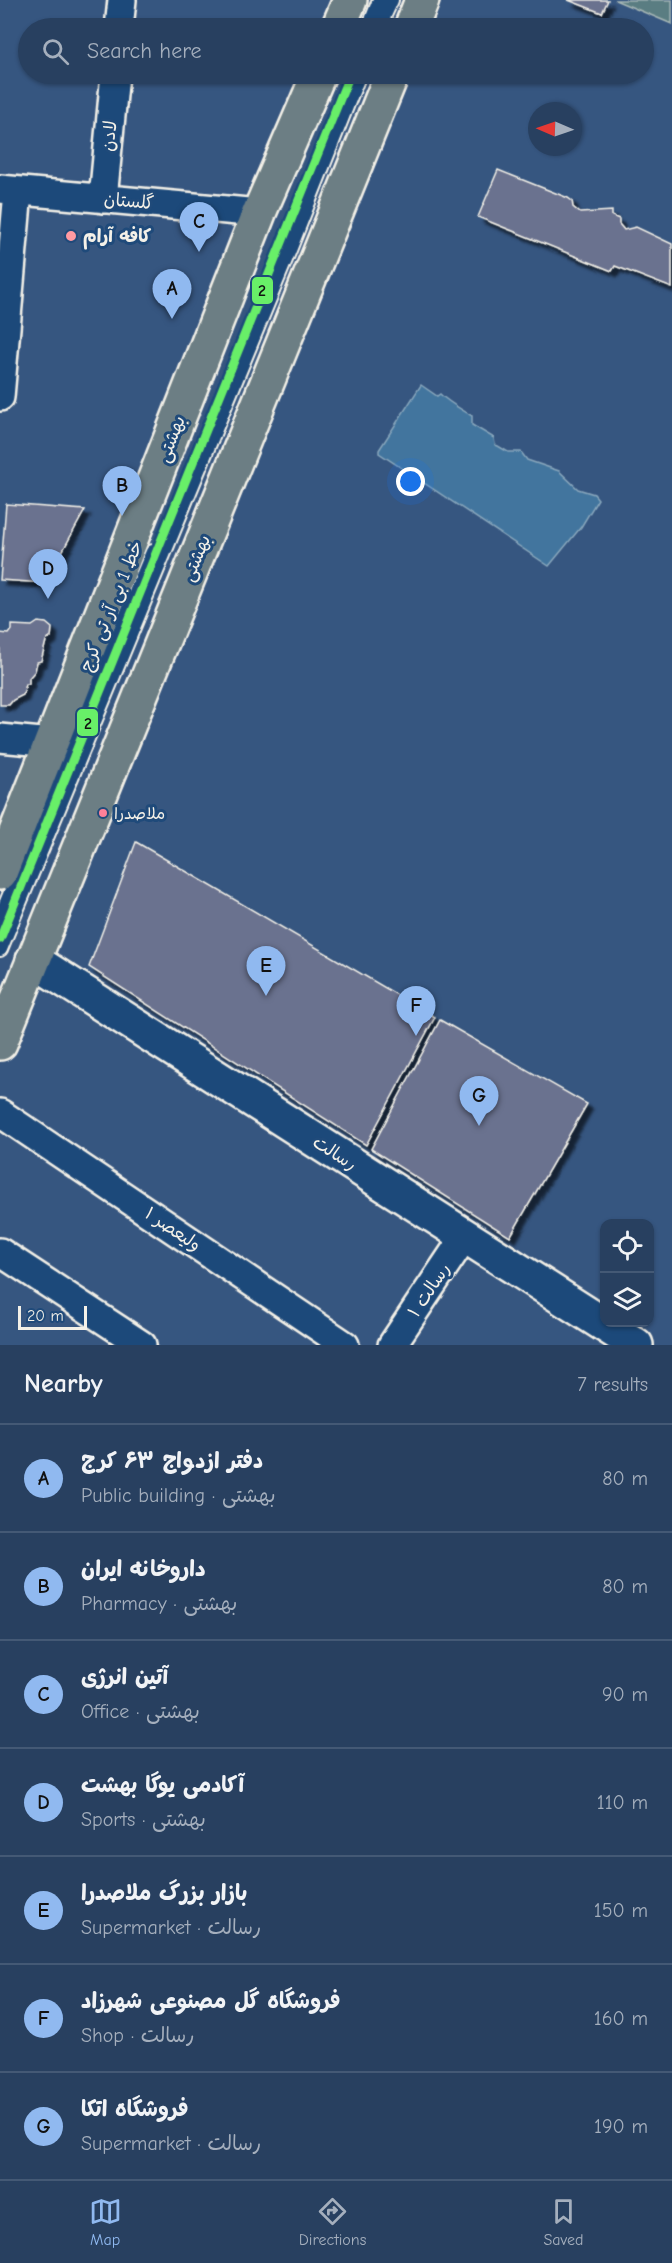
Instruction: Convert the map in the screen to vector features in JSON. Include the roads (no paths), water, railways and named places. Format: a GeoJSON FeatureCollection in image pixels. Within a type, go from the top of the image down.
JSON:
{"type":"FeatureCollection","features":[{"type":"Feature","properties":{"kind":"main road"},"geometry":{"type":"LineString","coordinates":[[342,18],[350,0]]}},
{"type":"Feature","properties":{"kind":"main road"},"geometry":{"type":"LineString","coordinates":[[415,18],[422,0]]}},
{"type":"Feature","properties":{"kind":"main road","name":"بهشتى"},"geometry":{"type":"LineString","coordinates":[[0,873],[259,213],[315,84]]}},
{"type":"Feature","properties":{"kind":"main road","name":"بهشتی"},"geometry":{"type":"LineString","coordinates":[[0,1043],[389,84]]}},
{"type":"Feature","properties":{"kind":"street"},"geometry":{"type":"LineString","coordinates":[[120,18],[122,0]]}},
{"type":"Feature","properties":{"kind":"street","name":"لادن"},"geometry":{"type":"LineString","coordinates":[[103,199],[114,84]]}},
{"type":"Feature","properties":{"kind":"street"},"geometry":{"type":"LineString","coordinates":[[0,397],[9,190]]}},
{"type":"Feature","properties":{"kind":"street","name":"گلستان"},"geometry":{"type":"LineString","coordinates":[[9,190],[259,213]]}},
{"type":"Feature","properties":{"kind":"street"},"geometry":{"type":"LineString","coordinates":[[0,738],[52,743]]}},
{"type":"Feature","properties":{"kind":"street","name":"رسالت"},"geometry":{"type":"LineString","coordinates":[[33,960],[465,1236],[619,1340]]}},
{"type":"Feature","properties":{"kind":"street","name":"ولیعصر ۱"},"geometry":{"type":"LineString","coordinates":[[0,1113],[345,1345]]}},
{"type":"Feature","properties":{"kind":"street","name":"رسالت ۱"},"geometry":{"type":"LineString","coordinates":[[392,1345],[465,1236]]}},
{"type":"Feature","properties":{"kind":"street"},"geometry":{"type":"LineString","coordinates":[[0,1252],[142,1345]]}},
{"type":"Feature","properties":{"kind":"lane"},"geometry":{"type":"LineString","coordinates":[[373,18],[380,0]]}},
{"type":"Feature","properties":{"kind":"lane"},"geometry":{"type":"LineString","coordinates":[[383,18],[391,0]]}},
{"type":"Feature","properties":{"kind":"lane","name":"خط 1 بی آر تی کرج"},"geometry":{"type":"LineString","coordinates":[[0,920],[220,395],[346,84]]}},
{"type":"Feature","properties":{"kind":"lane","name":"خط 1 بی آر تی کرج"},"geometry":{"type":"LineString","coordinates":[[0,949],[356,84]]}},
{"type":"Feature","properties":{"kind":"water"},"geometry":{"type":"Polygon","coordinates":[[[421,385],[437,396],[440,394],[472,416],[472,425],[494,438],[495,445],[508,452],[521,452],[527,460],[559,471],[578,489],[594,494],[598,499],[581,527],[549,566],[379,453],[421,385]]]}},
{"type":"Feature","properties":{"kind":"place","name":"کافه آرام"},"geometry":{"type":"Point","coordinates":[71,236]}},
{"type":"Feature","properties":{"kind":"place","name":"آتین انرژی"},"geometry":{"type":"Point","coordinates":[199,252]}},
{"type":"Feature","properties":{"kind":"place","name":"دفتر ازدواج ۶۳ کرج"},"geometry":{"type":"Point","coordinates":[172,319]}},
{"type":"Feature","properties":{"kind":"place","name":"داروخانه ایران"},"geometry":{"type":"Point","coordinates":[122,516]}},
{"type":"Feature","properties":{"kind":"place","name":"آکادمی یوگا بهشت"},"geometry":{"type":"Point","coordinates":[48,599]}},
{"type":"Feature","properties":{"kind":"place","name":"ملاصدرا"},"geometry":{"type":"Point","coordinates":[103,813]}},
{"type":"Feature","properties":{"kind":"place","name":"بازار بزرگ ملاصدرا"},"geometry":{"type":"Point","coordinates":[266,996]}},
{"type":"Feature","properties":{"kind":"place","name":"فروشگاه گل مصنوعی شهرزاد"},"geometry":{"type":"Point","coordinates":[416,1036]}},
{"type":"Feature","properties":{"kind":"place","name":"فروشگاه اتکا"},"geometry":{"type":"Point","coordinates":[479,1126]}}]}
